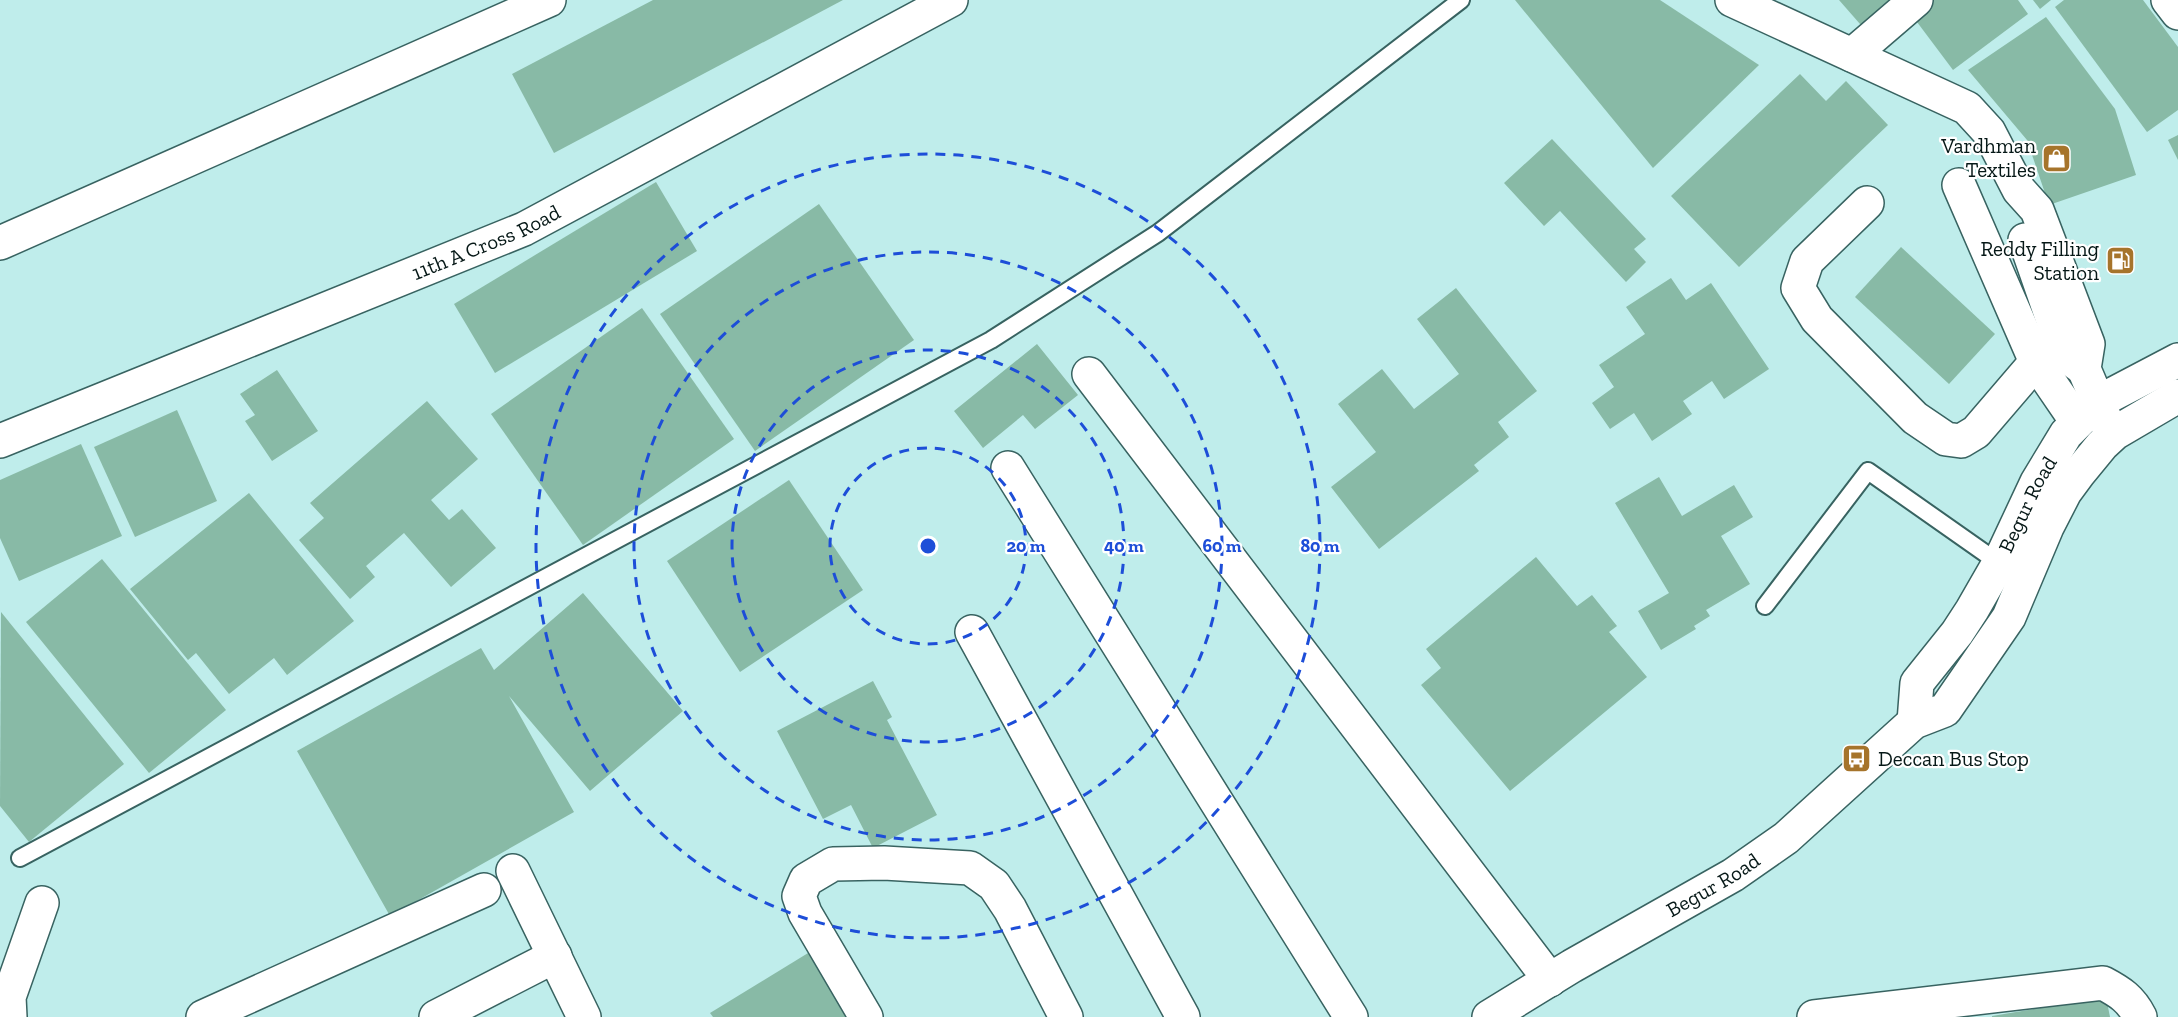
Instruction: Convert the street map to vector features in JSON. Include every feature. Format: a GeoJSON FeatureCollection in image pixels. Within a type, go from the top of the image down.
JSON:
{"type":"FeatureCollection","features":[{"type":"Feature","properties":{"kind":"street"},"geometry":{"type":"LineString","coordinates":[[0,243],[549,0]]}},
{"type":"Feature","properties":{"kind":"street","name":"11th A Cross Road"},"geometry":{"type":"LineString","coordinates":[[0,441],[524,229],[951,0]]}},
{"type":"Feature","properties":{"kind":"street"},"geometry":{"type":"LineString","coordinates":[[1732,0],[1967,108],[1989,132],[2019,189],[2037,210],[2088,344],[2084,369],[2088,412]]}},
{"type":"Feature","properties":{"kind":"street"},"geometry":{"type":"LineString","coordinates":[[1852,55],[1917,0]]}},
{"type":"Feature","properties":{"kind":"street"},"geometry":{"type":"LineString","coordinates":[[2168,0],[2178,14]]}},
{"type":"Feature","properties":{"kind":"street"},"geometry":{"type":"LineString","coordinates":[[1959,185],[2036,362],[2112,435]]}},
{"type":"Feature","properties":{"kind":"street"},"geometry":{"type":"LineString","coordinates":[[1867,203],[1807,261],[1798,288],[1817,319],[1915,418],[1946,440],[1961,441],[1981,426],[2036,362]]}},
{"type":"Feature","properties":{"kind":"street","name":"Begur Road"},"geometry":{"type":"LineString","coordinates":[[1914,722],[1917,683],[1957,633],[1999,562],[2037,482],[2066,434],[2088,412],[2178,360]]}},
{"type":"Feature","properties":{"kind":"street"},"geometry":{"type":"LineString","coordinates":[[1089,374],[1550,980]]}},
{"type":"Feature","properties":{"kind":"street","name":"Begur Road"},"geometry":{"type":"LineString","coordinates":[[1490,1017],[1733,875],[1777,844],[1825,804],[1914,722],[1945,710],[2009,617],[2046,527],[2065,492],[2112,435],[2178,396]]}},
{"type":"Feature","properties":{"kind":"street"},"geometry":{"type":"LineString","coordinates":[[1008,468],[1351,1017]]}},
{"type":"Feature","properties":{"kind":"street"},"geometry":{"type":"LineString","coordinates":[[972,632],[1183,1017]]}},
{"type":"Feature","properties":{"kind":"street"},"geometry":{"type":"LineString","coordinates":[[866,1017],[805,913],[799,896],[806,880],[833,864],[884,863],[970,868],[994,885],[1010,909],[1066,1017]]}},
{"type":"Feature","properties":{"kind":"street"},"geometry":{"type":"LineString","coordinates":[[513,871],[584,1017]]}},
{"type":"Feature","properties":{"kind":"street"},"geometry":{"type":"LineString","coordinates":[[203,1017],[483,890]]}},
{"type":"Feature","properties":{"kind":"street"},"geometry":{"type":"LineString","coordinates":[[10,1017],[9,997],[42,903]]}},
{"type":"Feature","properties":{"kind":"street"},"geometry":{"type":"LineString","coordinates":[[436,1017],[555,956]]}},
{"type":"Feature","properties":{"kind":"street"},"geometry":{"type":"LineString","coordinates":[[1814,1017],[2103,983],[2123,993],[2140,1017]]}},
{"type":"Feature","properties":{"kind":"lane"},"geometry":{"type":"LineString","coordinates":[[20,858],[991,340],[1158,233],[1461,0]]}},
{"type":"Feature","properties":{"kind":"lane"},"geometry":{"type":"LineString","coordinates":[[1765,606],[1868,471],[1999,562]]}},
{"type":"Feature","properties":{"kind":"building"},"geometry":{"type":"Polygon","coordinates":[[[653,0],[843,0],[554,153],[512,74],[653,0]]]}},
{"type":"Feature","properties":{"kind":"building"},"geometry":{"type":"Polygon","coordinates":[[[1515,0],[1660,0],[1759,65],[1653,168],[1515,0]]]}},
{"type":"Feature","properties":{"kind":"building"},"geometry":{"type":"Polygon","coordinates":[[[1839,0],[1905,0],[1867,32],[1839,0]]]}},
{"type":"Feature","properties":{"kind":"building"},"geometry":{"type":"Polygon","coordinates":[[[1930,0],[2018,0],[2028,14],[1953,70],[1911,14],[1930,0]]]}},
{"type":"Feature","properties":{"kind":"building"},"geometry":{"type":"Polygon","coordinates":[[[2033,0],[2051,0],[2040,9],[2033,0]]]}},
{"type":"Feature","properties":{"kind":"building"},"geometry":{"type":"Polygon","coordinates":[[[2064,0],[2143,0],[2178,47],[2178,110],[2147,132],[2055,7],[2064,0]]]}},
{"type":"Feature","properties":{"kind":"building"},"geometry":{"type":"Polygon","coordinates":[[[2046,17],[2115,109],[2136,175],[2049,205],[2027,140],[1968,70],[2046,17]]]}},
{"type":"Feature","properties":{"kind":"building"},"geometry":{"type":"Polygon","coordinates":[[[1800,74],[1826,101],[1846,81],[1888,125],[1739,267],[1671,196],[1800,74]]]}},
{"type":"Feature","properties":{"kind":"building"},"geometry":{"type":"Polygon","coordinates":[[[2178,135],[2178,160],[2168,140],[2178,135]]]}},
{"type":"Feature","properties":{"kind":"building"},"geometry":{"type":"Polygon","coordinates":[[[1552,139],[1646,239],[1634,249],[1646,262],[1626,282],[1560,211],[1544,226],[1504,183],[1552,139]]]}},
{"type":"Feature","properties":{"kind":"building"},"geometry":{"type":"Polygon","coordinates":[[[656,182],[697,251],[495,373],[454,304],[656,182]]]}},
{"type":"Feature","properties":{"kind":"building"},"geometry":{"type":"Polygon","coordinates":[[[819,204],[914,340],[755,451],[660,314],[819,204]]]}},
{"type":"Feature","properties":{"kind":"building"},"geometry":{"type":"Polygon","coordinates":[[[1901,247],[1995,334],[1949,384],[1855,297],[1901,247]]]}},
{"type":"Feature","properties":{"kind":"building"},"geometry":{"type":"Polygon","coordinates":[[[1671,278],[1686,300],[1711,283],[1769,369],[1724,399],[1712,381],[1683,401],[1692,414],[1652,441],[1634,413],[1610,429],[1592,403],[1614,387],[1599,365],[1645,334],[1626,307],[1671,278]]]}},
{"type":"Feature","properties":{"kind":"building"},"geometry":{"type":"Polygon","coordinates":[[[1456,288],[1537,391],[1498,422],[1509,437],[1474,465],[1479,471],[1379,549],[1331,487],[1376,452],[1338,404],[1382,369],[1414,409],[1459,374],[1417,319],[1456,288]]]}},
{"type":"Feature","properties":{"kind":"building"},"geometry":{"type":"Polygon","coordinates":[[[642,308],[734,439],[583,545],[491,414],[642,308]]]}},
{"type":"Feature","properties":{"kind":"building"},"geometry":{"type":"Polygon","coordinates":[[[1037,344],[1078,395],[1035,429],[1023,415],[983,448],[954,411],[1037,344]]]}},
{"type":"Feature","properties":{"kind":"building"},"geometry":{"type":"Polygon","coordinates":[[[277,370],[318,431],[272,461],[245,421],[255,415],[240,394],[277,370]]]}},
{"type":"Feature","properties":{"kind":"building"},"geometry":{"type":"Polygon","coordinates":[[[427,401],[478,459],[431,500],[449,520],[462,509],[496,548],[451,587],[404,533],[366,566],[375,577],[350,599],[299,540],[324,518],[310,503],[427,401]]]}},
{"type":"Feature","properties":{"kind":"building"},"geometry":{"type":"Polygon","coordinates":[[[177,410],[217,501],[135,537],[94,447],[177,410]]]}},
{"type":"Feature","properties":{"kind":"building"},"geometry":{"type":"Polygon","coordinates":[[[81,444],[122,536],[19,581],[0,538],[0,480],[81,444]]]}},
{"type":"Feature","properties":{"kind":"building"},"geometry":{"type":"Polygon","coordinates":[[[1659,477],[1682,516],[1734,485],[1753,517],[1721,536],[1750,584],[1706,610],[1710,616],[1694,626],[1696,629],[1661,650],[1638,611],[1669,593],[1615,503],[1659,477]]]}},
{"type":"Feature","properties":{"kind":"building"},"geometry":{"type":"Polygon","coordinates":[[[789,480],[863,590],[740,672],[667,561],[789,480]]]}},
{"type":"Feature","properties":{"kind":"building"},"geometry":{"type":"Polygon","coordinates":[[[249,493],[354,621],[287,675],[274,658],[229,694],[196,653],[188,660],[130,589],[249,493]]]}},
{"type":"Feature","properties":{"kind":"building"},"geometry":{"type":"Polygon","coordinates":[[[1536,557],[1577,606],[1592,595],[1617,626],[1609,632],[1647,677],[1510,791],[1421,685],[1441,668],[1426,649],[1536,557]]]}},
{"type":"Feature","properties":{"kind":"building"},"geometry":{"type":"Polygon","coordinates":[[[102,559],[226,710],[149,773],[26,622],[102,559]]]}},
{"type":"Feature","properties":{"kind":"building"},"geometry":{"type":"Polygon","coordinates":[[[583,593],[683,711],[590,791],[509,696],[574,812],[390,916],[297,751],[481,648],[494,670],[583,593]]]}},
{"type":"Feature","properties":{"kind":"building"},"geometry":{"type":"Polygon","coordinates":[[[1,612],[124,764],[29,842],[0,806],[1,612]]]}},
{"type":"Feature","properties":{"kind":"building"},"geometry":{"type":"Polygon","coordinates":[[[873,681],[892,717],[887,720],[937,815],[873,848],[851,805],[823,819],[777,731],[873,681]]]}},
{"type":"Feature","properties":{"kind":"building"},"geometry":{"type":"Polygon","coordinates":[[[813,950],[854,1017],[713,1017],[710,1013],[813,950]]]}},
{"type":"Feature","properties":{"kind":"building"},"geometry":{"type":"Polygon","coordinates":[[[2106,997],[2110,1017],[1992,1017],[1992,1016],[2106,997]]]}},
{"type":"Feature","properties":{"kind":"place","name":"Vardhman Textiles"},"geometry":{"type":"Point","coordinates":[2057,158]}},
{"type":"Feature","properties":{"kind":"place","name":"Reddy Filling Station"},"geometry":{"type":"Point","coordinates":[2120,261]}},
{"type":"Feature","properties":{"kind":"place","name":"Deccan Bus Stop"},"geometry":{"type":"Point","coordinates":[1857,759]}}]}
